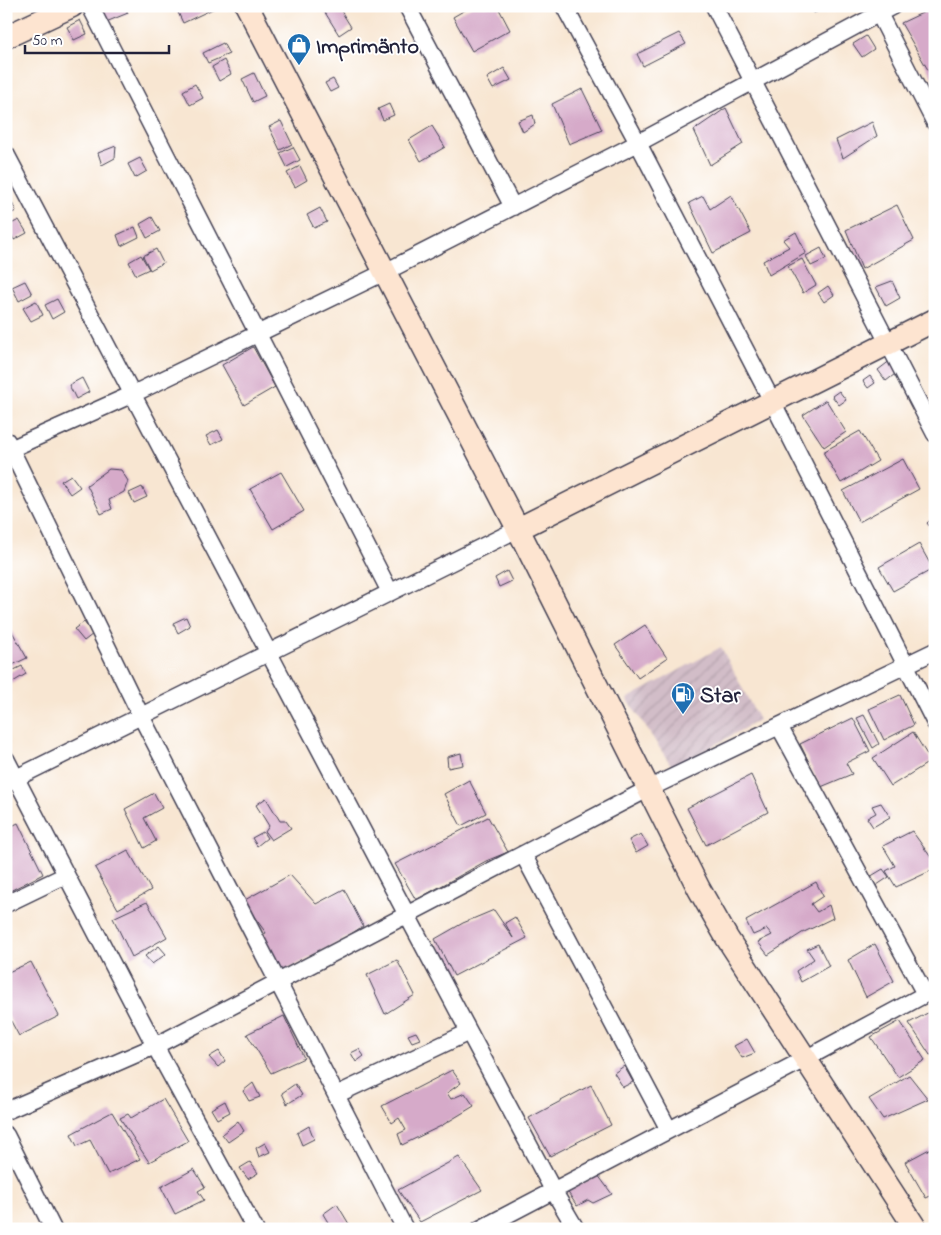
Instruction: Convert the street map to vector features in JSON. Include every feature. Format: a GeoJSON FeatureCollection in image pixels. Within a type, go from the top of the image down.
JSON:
{"type":"FeatureCollection","features":[{"type":"Feature","properties":{"kind":"street"},"geometry":{"type":"LineString","coordinates":[[6,37],[72,6]]}},
{"type":"Feature","properties":{"kind":"street"},"geometry":{"type":"LineString","coordinates":[[90,6],[390,592]]}},
{"type":"Feature","properties":{"kind":"street"},"geometry":{"type":"LineString","coordinates":[[248,6],[518,529],[699,890],[727,938],[805,1060],[916,1229]]}},
{"type":"Feature","properties":{"kind":"street"},"geometry":{"type":"LineString","coordinates":[[407,6],[513,207]]}},
{"type":"Feature","properties":{"kind":"street"},"geometry":{"type":"LineString","coordinates":[[564,6],[638,143],[772,401],[935,723]]}},
{"type":"Feature","properties":{"kind":"street"},"geometry":{"type":"LineString","coordinates":[[714,6],[935,434]]}},
{"type":"Feature","properties":{"kind":"street"},"geometry":{"type":"LineString","coordinates":[[405,1229],[141,716],[8,446],[133,394],[385,272],[638,143],[882,9],[935,123]]}},
{"type":"Feature","properties":{"kind":"street"},"geometry":{"type":"LineString","coordinates":[[6,154],[406,915],[576,1229]]}},
{"type":"Feature","properties":{"kind":"street"},"geometry":{"type":"LineString","coordinates":[[11,780],[935,320]]}},
{"type":"Feature","properties":{"kind":"street"},"geometry":{"type":"LineString","coordinates":[[6,1111],[155,1046],[648,789],[935,651]]}},
{"type":"Feature","properties":{"kind":"street"},"geometry":{"type":"LineString","coordinates":[[480,1229],[805,1060],[930,992],[779,726]]}},
{"type":"Feature","properties":{"kind":"street"},"geometry":{"type":"LineString","coordinates":[[6,760],[11,780],[66,875],[155,1046],[255,1229]]}},
{"type":"Feature","properties":{"kind":"street"},"geometry":{"type":"LineString","coordinates":[[523,854],[669,1130]]}},
{"type":"Feature","properties":{"kind":"street"},"geometry":{"type":"LineString","coordinates":[[6,904],[66,875]]}},
{"type":"Feature","properties":{"kind":"street"},"geometry":{"type":"LineString","coordinates":[[336,1095],[469,1032]]}},
{"type":"Feature","properties":{"kind":"street"},"geometry":{"type":"LineString","coordinates":[[6,1135],[52,1229]]}},
{"type":"Feature","properties":{"kind":"shaded area"},"geometry":{"type":"Polygon","coordinates":[[[721,647],[759,720],[673,768],[627,699],[721,647]]]}},
{"type":"Feature","properties":{"kind":"building"},"geometry":{"type":"Polygon","coordinates":[[[113,6],[124,6],[128,13],[106,22],[102,12],[113,6]]]}},
{"type":"Feature","properties":{"kind":"building"},"geometry":{"type":"Polygon","coordinates":[[[175,6],[219,6],[183,23],[175,6]]]}},
{"type":"Feature","properties":{"kind":"building"},"geometry":{"type":"Polygon","coordinates":[[[321,6],[338,6],[351,27],[339,35],[321,6]]]}},
{"type":"Feature","properties":{"kind":"building"},"geometry":{"type":"Polygon","coordinates":[[[472,6],[504,6],[499,9],[510,30],[472,51],[453,17],[472,6]]]}},
{"type":"Feature","properties":{"kind":"building"},"geometry":{"type":"Polygon","coordinates":[[[810,6],[831,6],[814,13],[810,6]]]}},
{"type":"Feature","properties":{"kind":"building"},"geometry":{"type":"Polygon","coordinates":[[[935,7],[935,82],[901,23],[935,7]]]}},
{"type":"Feature","properties":{"kind":"building"},"geometry":{"type":"Polygon","coordinates":[[[80,20],[87,34],[74,40],[67,27],[80,20]]]}},
{"type":"Feature","properties":{"kind":"building"},"geometry":{"type":"Polygon","coordinates":[[[679,33],[686,44],[643,66],[637,54],[679,33]]]}},
{"type":"Feature","properties":{"kind":"building"},"geometry":{"type":"Polygon","coordinates":[[[866,36],[874,49],[862,57],[853,44],[866,36]]]}},
{"type":"Feature","properties":{"kind":"building"},"geometry":{"type":"Polygon","coordinates":[[[223,43],[229,54],[208,63],[203,53],[223,43]]]}},
{"type":"Feature","properties":{"kind":"building"},"geometry":{"type":"Polygon","coordinates":[[[224,60],[231,74],[219,81],[212,67],[224,60]]]}},
{"type":"Feature","properties":{"kind":"building"},"geometry":{"type":"Polygon","coordinates":[[[504,68],[511,80],[493,89],[487,78],[504,68]]]}},
{"type":"Feature","properties":{"kind":"building"},"geometry":{"type":"Polygon","coordinates":[[[254,73],[265,96],[253,102],[242,79],[254,73]]]}},
{"type":"Feature","properties":{"kind":"building"},"geometry":{"type":"Polygon","coordinates":[[[333,79],[338,88],[330,92],[325,83],[333,79]]]}},
{"type":"Feature","properties":{"kind":"building"},"geometry":{"type":"Polygon","coordinates":[[[195,84],[203,98],[190,105],[183,91],[195,84]]]}},
{"type":"Feature","properties":{"kind":"building"},"geometry":{"type":"Polygon","coordinates":[[[582,89],[602,130],[569,144],[552,104],[582,89]]]}},
{"type":"Feature","properties":{"kind":"building"},"geometry":{"type":"Polygon","coordinates":[[[389,104],[394,115],[383,120],[378,109],[389,104]]]}},
{"type":"Feature","properties":{"kind":"building"},"geometry":{"type":"Polygon","coordinates":[[[726,108],[743,144],[710,165],[694,130],[726,108]]]}},
{"type":"Feature","properties":{"kind":"building"},"geometry":{"type":"Polygon","coordinates":[[[533,115],[535,124],[523,132],[518,121],[533,115]]]}},
{"type":"Feature","properties":{"kind":"building"},"geometry":{"type":"Polygon","coordinates":[[[281,121],[292,144],[280,150],[269,127],[281,121]]]}},
{"type":"Feature","properties":{"kind":"building"},"geometry":{"type":"Polygon","coordinates":[[[872,122],[877,136],[843,158],[836,140],[872,122]]]}},
{"type":"Feature","properties":{"kind":"building"},"geometry":{"type":"Polygon","coordinates":[[[432,126],[445,147],[421,161],[409,140],[432,126]]]}},
{"type":"Feature","properties":{"kind":"building"},"geometry":{"type":"Polygon","coordinates":[[[116,146],[115,158],[102,165],[98,153],[116,146]]]}},
{"type":"Feature","properties":{"kind":"building"},"geometry":{"type":"Polygon","coordinates":[[[293,147],[300,160],[287,167],[280,153],[293,147]]]}},
{"type":"Feature","properties":{"kind":"building"},"geometry":{"type":"Polygon","coordinates":[[[140,158],[147,171],[135,178],[128,164],[140,158]]]}},
{"type":"Feature","properties":{"kind":"building"},"geometry":{"type":"Polygon","coordinates":[[[300,166],[307,180],[295,187],[287,173],[300,166]]]}},
{"type":"Feature","properties":{"kind":"building"},"geometry":{"type":"Polygon","coordinates":[[[731,195],[751,233],[713,253],[689,203],[703,196],[710,209],[731,195]]]}},
{"type":"Feature","properties":{"kind":"building"},"geometry":{"type":"Polygon","coordinates":[[[9,197],[16,211],[6,216],[6,198],[9,197]]]}},
{"type":"Feature","properties":{"kind":"building"},"geometry":{"type":"Polygon","coordinates":[[[897,205],[914,240],[862,269],[846,230],[897,205]]]}},
{"type":"Feature","properties":{"kind":"building"},"geometry":{"type":"Polygon","coordinates":[[[320,208],[327,222],[314,228],[307,215],[320,208]]]}},
{"type":"Feature","properties":{"kind":"building"},"geometry":{"type":"Polygon","coordinates":[[[152,217],[160,231],[147,238],[140,224],[152,217]]]}},
{"type":"Feature","properties":{"kind":"building"},"geometry":{"type":"Polygon","coordinates":[[[19,220],[27,233],[14,240],[7,226],[19,220]]]}},
{"type":"Feature","properties":{"kind":"building"},"geometry":{"type":"Polygon","coordinates":[[[135,227],[139,237],[121,246],[117,235],[135,227]]]}},
{"type":"Feature","properties":{"kind":"building"},"geometry":{"type":"Polygon","coordinates":[[[796,232],[806,253],[769,275],[763,261],[789,247],[783,240],[796,232]]]}},
{"type":"Feature","properties":{"kind":"building"},"geometry":{"type":"Polygon","coordinates":[[[821,248],[826,259],[811,266],[806,256],[821,248]]]}},
{"type":"Feature","properties":{"kind":"building"},"geometry":{"type":"Polygon","coordinates":[[[156,249],[163,263],[150,270],[143,256],[156,249]]]}},
{"type":"Feature","properties":{"kind":"building"},"geometry":{"type":"Polygon","coordinates":[[[141,255],[149,269],[136,275],[129,262],[141,255]]]}},
{"type":"Feature","properties":{"kind":"building"},"geometry":{"type":"Polygon","coordinates":[[[802,259],[816,285],[803,293],[788,266],[802,259]]]}},
{"type":"Feature","properties":{"kind":"building"},"geometry":{"type":"Polygon","coordinates":[[[25,281],[32,294],[19,301],[12,287],[25,281]]]}},
{"type":"Feature","properties":{"kind":"building"},"geometry":{"type":"Polygon","coordinates":[[[892,281],[900,298],[886,306],[876,287],[892,281]]]}},
{"type":"Feature","properties":{"kind":"building"},"geometry":{"type":"Polygon","coordinates":[[[828,286],[834,295],[824,302],[818,293],[828,286]]]}},
{"type":"Feature","properties":{"kind":"building"},"geometry":{"type":"Polygon","coordinates":[[[57,299],[64,312],[52,319],[45,305],[57,299]]]}},
{"type":"Feature","properties":{"kind":"building"},"geometry":{"type":"Polygon","coordinates":[[[36,301],[43,315],[31,321],[23,308],[36,301]]]}},
{"type":"Feature","properties":{"kind":"building"},"geometry":{"type":"Polygon","coordinates":[[[253,347],[275,387],[244,405],[222,365],[253,347]]]}},
{"type":"Feature","properties":{"kind":"building"},"geometry":{"type":"Polygon","coordinates":[[[891,360],[899,371],[886,381],[878,370],[891,360]]]}},
{"type":"Feature","properties":{"kind":"building"},"geometry":{"type":"Polygon","coordinates":[[[870,376],[875,383],[868,388],[863,381],[870,376]]]}},
{"type":"Feature","properties":{"kind":"building"},"geometry":{"type":"Polygon","coordinates":[[[82,378],[89,392],[76,399],[69,385],[82,378]]]}},
{"type":"Feature","properties":{"kind":"building"},"geometry":{"type":"Polygon","coordinates":[[[839,391],[846,400],[839,405],[832,396],[839,391]]]}},
{"type":"Feature","properties":{"kind":"building"},"geometry":{"type":"Polygon","coordinates":[[[826,400],[846,432],[824,447],[803,415],[826,400]]]}},
{"type":"Feature","properties":{"kind":"building"},"geometry":{"type":"Polygon","coordinates":[[[218,430],[223,439],[211,445],[206,436],[218,430]]]}},
{"type":"Feature","properties":{"kind":"building"},"geometry":{"type":"Polygon","coordinates":[[[860,431],[878,461],[841,483],[823,452],[860,431]]]}},
{"type":"Feature","properties":{"kind":"building"},"geometry":{"type":"Polygon","coordinates":[[[903,459],[919,489],[859,522],[843,491],[903,459]]]}},
{"type":"Feature","properties":{"kind":"building"},"geometry":{"type":"Polygon","coordinates":[[[109,469],[121,470],[128,481],[124,492],[109,500],[112,509],[101,514],[87,485],[109,469]]]}},
{"type":"Feature","properties":{"kind":"building"},"geometry":{"type":"Polygon","coordinates":[[[281,472],[304,511],[273,529],[250,489],[281,472]]]}},
{"type":"Feature","properties":{"kind":"building"},"geometry":{"type":"Polygon","coordinates":[[[71,475],[80,487],[70,494],[61,481],[71,475]]]}},
{"type":"Feature","properties":{"kind":"building"},"geometry":{"type":"Polygon","coordinates":[[[142,487],[147,497],[134,503],[129,493],[142,487]]]}},
{"type":"Feature","properties":{"kind":"building"},"geometry":{"type":"Polygon","coordinates":[[[935,516],[935,530],[933,531],[927,523],[935,516]]]}},
{"type":"Feature","properties":{"kind":"building"},"geometry":{"type":"Polygon","coordinates":[[[919,544],[933,569],[893,591],[879,567],[919,544]]]}},
{"type":"Feature","properties":{"kind":"building"},"geometry":{"type":"Polygon","coordinates":[[[507,571],[512,581],[499,587],[495,578],[507,571]]]}},
{"type":"Feature","properties":{"kind":"building"},"geometry":{"type":"Polygon","coordinates":[[[186,617],[190,626],[178,633],[173,623],[186,617]]]}},
{"type":"Feature","properties":{"kind":"building"},"geometry":{"type":"Polygon","coordinates":[[[6,621],[27,658],[6,668],[6,621]]]}},
{"type":"Feature","properties":{"kind":"building"},"geometry":{"type":"Polygon","coordinates":[[[84,622],[93,634],[84,641],[74,629],[84,622]]]}},
{"type":"Feature","properties":{"kind":"building"},"geometry":{"type":"Polygon","coordinates":[[[645,625],[667,658],[638,678],[615,645],[645,625]]]}},
{"type":"Feature","properties":{"kind":"building"},"geometry":{"type":"Polygon","coordinates":[[[22,666],[26,674],[8,685],[6,674],[22,666]]]}},
{"type":"Feature","properties":{"kind":"building"},"geometry":{"type":"Polygon","coordinates":[[[900,695],[914,725],[884,740],[869,709],[900,695]]]}},
{"type":"Feature","properties":{"kind":"building"},"geometry":{"type":"Polygon","coordinates":[[[864,715],[879,744],[873,748],[857,718],[864,715]]]}},
{"type":"Feature","properties":{"kind":"building"},"geometry":{"type":"Polygon","coordinates":[[[853,718],[870,751],[846,763],[852,774],[821,787],[800,744],[853,718]]]}},
{"type":"Feature","properties":{"kind":"building"},"geometry":{"type":"Polygon","coordinates":[[[913,732],[931,761],[891,786],[873,758],[913,732]]]}},
{"type":"Feature","properties":{"kind":"building"},"geometry":{"type":"Polygon","coordinates":[[[461,753],[463,765],[448,768],[447,757],[461,753]]]}},
{"type":"Feature","properties":{"kind":"building"},"geometry":{"type":"Polygon","coordinates":[[[751,775],[768,812],[706,845],[687,808],[751,775]]]}},
{"type":"Feature","properties":{"kind":"building"},"geometry":{"type":"Polygon","coordinates":[[[469,780],[486,813],[461,826],[444,794],[469,780]]]}},
{"type":"Feature","properties":{"kind":"building"},"geometry":{"type":"Polygon","coordinates":[[[154,793],[162,808],[144,818],[156,841],[144,848],[125,809],[154,793]]]}},
{"type":"Feature","properties":{"kind":"building"},"geometry":{"type":"Polygon","coordinates":[[[266,798],[280,821],[286,821],[291,828],[271,840],[265,832],[269,826],[256,805],[266,798]]]}},
{"type":"Feature","properties":{"kind":"building"},"geometry":{"type":"Polygon","coordinates":[[[881,803],[890,817],[873,827],[867,818],[876,813],[872,806],[881,803]]]}},
{"type":"Feature","properties":{"kind":"building"},"geometry":{"type":"Polygon","coordinates":[[[488,817],[508,852],[486,861],[416,900],[395,864],[488,817]]]}},
{"type":"Feature","properties":{"kind":"building"},"geometry":{"type":"Polygon","coordinates":[[[18,823],[43,874],[6,893],[6,829],[18,823]]]}},
{"type":"Feature","properties":{"kind":"building"},"geometry":{"type":"Polygon","coordinates":[[[912,831],[935,863],[935,869],[896,887],[886,871],[895,866],[883,846],[912,831]]]}},
{"type":"Feature","properties":{"kind":"building"},"geometry":{"type":"Polygon","coordinates":[[[263,832],[267,838],[257,846],[252,838],[263,832]]]}},
{"type":"Feature","properties":{"kind":"building"},"geometry":{"type":"Polygon","coordinates":[[[641,834],[648,846],[636,853],[629,840],[641,834]]]}},
{"type":"Feature","properties":{"kind":"building"},"geometry":{"type":"Polygon","coordinates":[[[128,850],[151,890],[118,909],[95,868],[128,850]]]}},
{"type":"Feature","properties":{"kind":"building"},"geometry":{"type":"Polygon","coordinates":[[[883,869],[889,877],[874,887],[868,878],[883,869]]]}},
{"type":"Feature","properties":{"kind":"building"},"geometry":{"type":"Polygon","coordinates":[[[290,875],[316,904],[344,889],[363,926],[342,940],[283,972],[257,938],[266,933],[243,901],[290,875]]]}},
{"type":"Feature","properties":{"kind":"building"},"geometry":{"type":"Polygon","coordinates":[[[816,882],[823,896],[811,904],[817,912],[829,905],[833,918],[802,933],[768,955],[758,942],[772,935],[767,929],[753,935],[746,921],[816,882]]]}},
{"type":"Feature","properties":{"kind":"building"},"geometry":{"type":"Polygon","coordinates":[[[147,902],[167,937],[132,957],[113,918],[147,902]]]}},
{"type":"Feature","properties":{"kind":"building"},"geometry":{"type":"Polygon","coordinates":[[[494,910],[513,938],[505,923],[515,917],[527,938],[454,976],[435,939],[463,923],[494,910]]]}},
{"type":"Feature","properties":{"kind":"building"},"geometry":{"type":"Polygon","coordinates":[[[818,944],[829,966],[801,982],[796,971],[814,959],[807,949],[818,944]]]}},
{"type":"Feature","properties":{"kind":"building"},"geometry":{"type":"Polygon","coordinates":[[[875,944],[894,981],[866,997],[848,960],[875,944]]]}},
{"type":"Feature","properties":{"kind":"building"},"geometry":{"type":"Polygon","coordinates":[[[159,946],[166,954],[152,964],[145,956],[159,946]]]}},
{"type":"Feature","properties":{"kind":"building"},"geometry":{"type":"Polygon","coordinates":[[[397,960],[415,995],[385,1014],[367,975],[397,960]]]}},
{"type":"Feature","properties":{"kind":"building"},"geometry":{"type":"Polygon","coordinates":[[[31,962],[59,1016],[19,1036],[6,1012],[6,973],[31,962]]]}},
{"type":"Feature","properties":{"kind":"building"},"geometry":{"type":"Polygon","coordinates":[[[935,1009],[935,1053],[930,1055],[909,1023],[935,1009]]]}},
{"type":"Feature","properties":{"kind":"building"},"geometry":{"type":"Polygon","coordinates":[[[284,1016],[304,1058],[271,1073],[247,1034],[284,1016]]]}},
{"type":"Feature","properties":{"kind":"building"},"geometry":{"type":"Polygon","coordinates":[[[900,1021],[925,1060],[898,1077],[871,1037],[900,1021]]]}},
{"type":"Feature","properties":{"kind":"building"},"geometry":{"type":"Polygon","coordinates":[[[416,1032],[420,1039],[412,1042],[408,1035],[416,1032]]]}},
{"type":"Feature","properties":{"kind":"building"},"geometry":{"type":"Polygon","coordinates":[[[747,1039],[755,1053],[742,1058],[734,1046],[747,1039]]]}},
{"type":"Feature","properties":{"kind":"building"},"geometry":{"type":"Polygon","coordinates":[[[359,1049],[364,1056],[356,1062],[351,1053],[359,1049]]]}},
{"type":"Feature","properties":{"kind":"building"},"geometry":{"type":"Polygon","coordinates":[[[219,1051],[225,1061],[218,1067],[209,1057],[219,1051]]]}},
{"type":"Feature","properties":{"kind":"building"},"geometry":{"type":"Polygon","coordinates":[[[624,1066],[633,1082],[623,1087],[614,1073],[624,1066]]]}},
{"type":"Feature","properties":{"kind":"building"},"geometry":{"type":"Polygon","coordinates":[[[452,1070],[461,1083],[447,1093],[451,1099],[465,1093],[474,1106],[441,1126],[402,1145],[398,1134],[406,1130],[399,1118],[392,1123],[382,1106],[452,1070]]]}},
{"type":"Feature","properties":{"kind":"building"},"geometry":{"type":"Polygon","coordinates":[[[909,1075],[928,1099],[883,1119],[869,1099],[909,1075]]]}},
{"type":"Feature","properties":{"kind":"building"},"geometry":{"type":"Polygon","coordinates":[[[253,1083],[260,1097],[249,1101],[243,1091],[253,1083]]]}},
{"type":"Feature","properties":{"kind":"building"},"geometry":{"type":"Polygon","coordinates":[[[295,1084],[302,1095],[287,1104],[282,1093],[295,1084]]]}},
{"type":"Feature","properties":{"kind":"building"},"geometry":{"type":"Polygon","coordinates":[[[591,1085],[611,1125],[550,1156],[529,1118],[591,1085]]]}},
{"type":"Feature","properties":{"kind":"building"},"geometry":{"type":"Polygon","coordinates":[[[163,1099],[188,1141],[149,1162],[120,1118],[128,1114],[131,1118],[163,1099]]]}},
{"type":"Feature","properties":{"kind":"building"},"geometry":{"type":"Polygon","coordinates":[[[225,1101],[230,1112],[217,1119],[211,1109],[225,1101]]]}},
{"type":"Feature","properties":{"kind":"building"},"geometry":{"type":"Polygon","coordinates":[[[112,1112],[140,1159],[108,1174],[90,1140],[77,1146],[71,1134],[112,1112]]]}},
{"type":"Feature","properties":{"kind":"building"},"geometry":{"type":"Polygon","coordinates":[[[238,1121],[244,1131],[228,1142],[222,1134],[238,1121]]]}},
{"type":"Feature","properties":{"kind":"building"},"geometry":{"type":"Polygon","coordinates":[[[309,1126],[314,1139],[302,1145],[297,1133],[309,1126]]]}},
{"type":"Feature","properties":{"kind":"building"},"geometry":{"type":"Polygon","coordinates":[[[265,1143],[270,1152],[259,1157],[256,1148],[265,1143]]]}},
{"type":"Feature","properties":{"kind":"building"},"geometry":{"type":"Polygon","coordinates":[[[935,1146],[935,1194],[926,1198],[905,1162],[935,1146]]]}},
{"type":"Feature","properties":{"kind":"building"},"geometry":{"type":"Polygon","coordinates":[[[459,1157],[482,1190],[420,1222],[398,1190],[459,1157]]]}},
{"type":"Feature","properties":{"kind":"building"},"geometry":{"type":"Polygon","coordinates":[[[250,1162],[258,1173],[248,1179],[240,1168],[250,1162]]]}},
{"type":"Feature","properties":{"kind":"building"},"geometry":{"type":"Polygon","coordinates":[[[194,1169],[205,1187],[198,1191],[204,1200],[175,1214],[161,1187],[194,1169]]]}},
{"type":"Feature","properties":{"kind":"building"},"geometry":{"type":"Polygon","coordinates":[[[598,1175],[612,1194],[593,1203],[588,1200],[577,1206],[567,1191],[598,1175]]]}},
{"type":"Feature","properties":{"kind":"building"},"geometry":{"type":"Polygon","coordinates":[[[337,1204],[352,1229],[332,1229],[323,1214],[337,1204]]]}},
{"type":"Feature","properties":{"kind":"place","name":"Imprimänto"},"geometry":{"type":"Point","coordinates":[299,66]}},
{"type":"Feature","properties":{"kind":"place","name":"Star"},"geometry":{"type":"Point","coordinates":[683,715]}}]}
